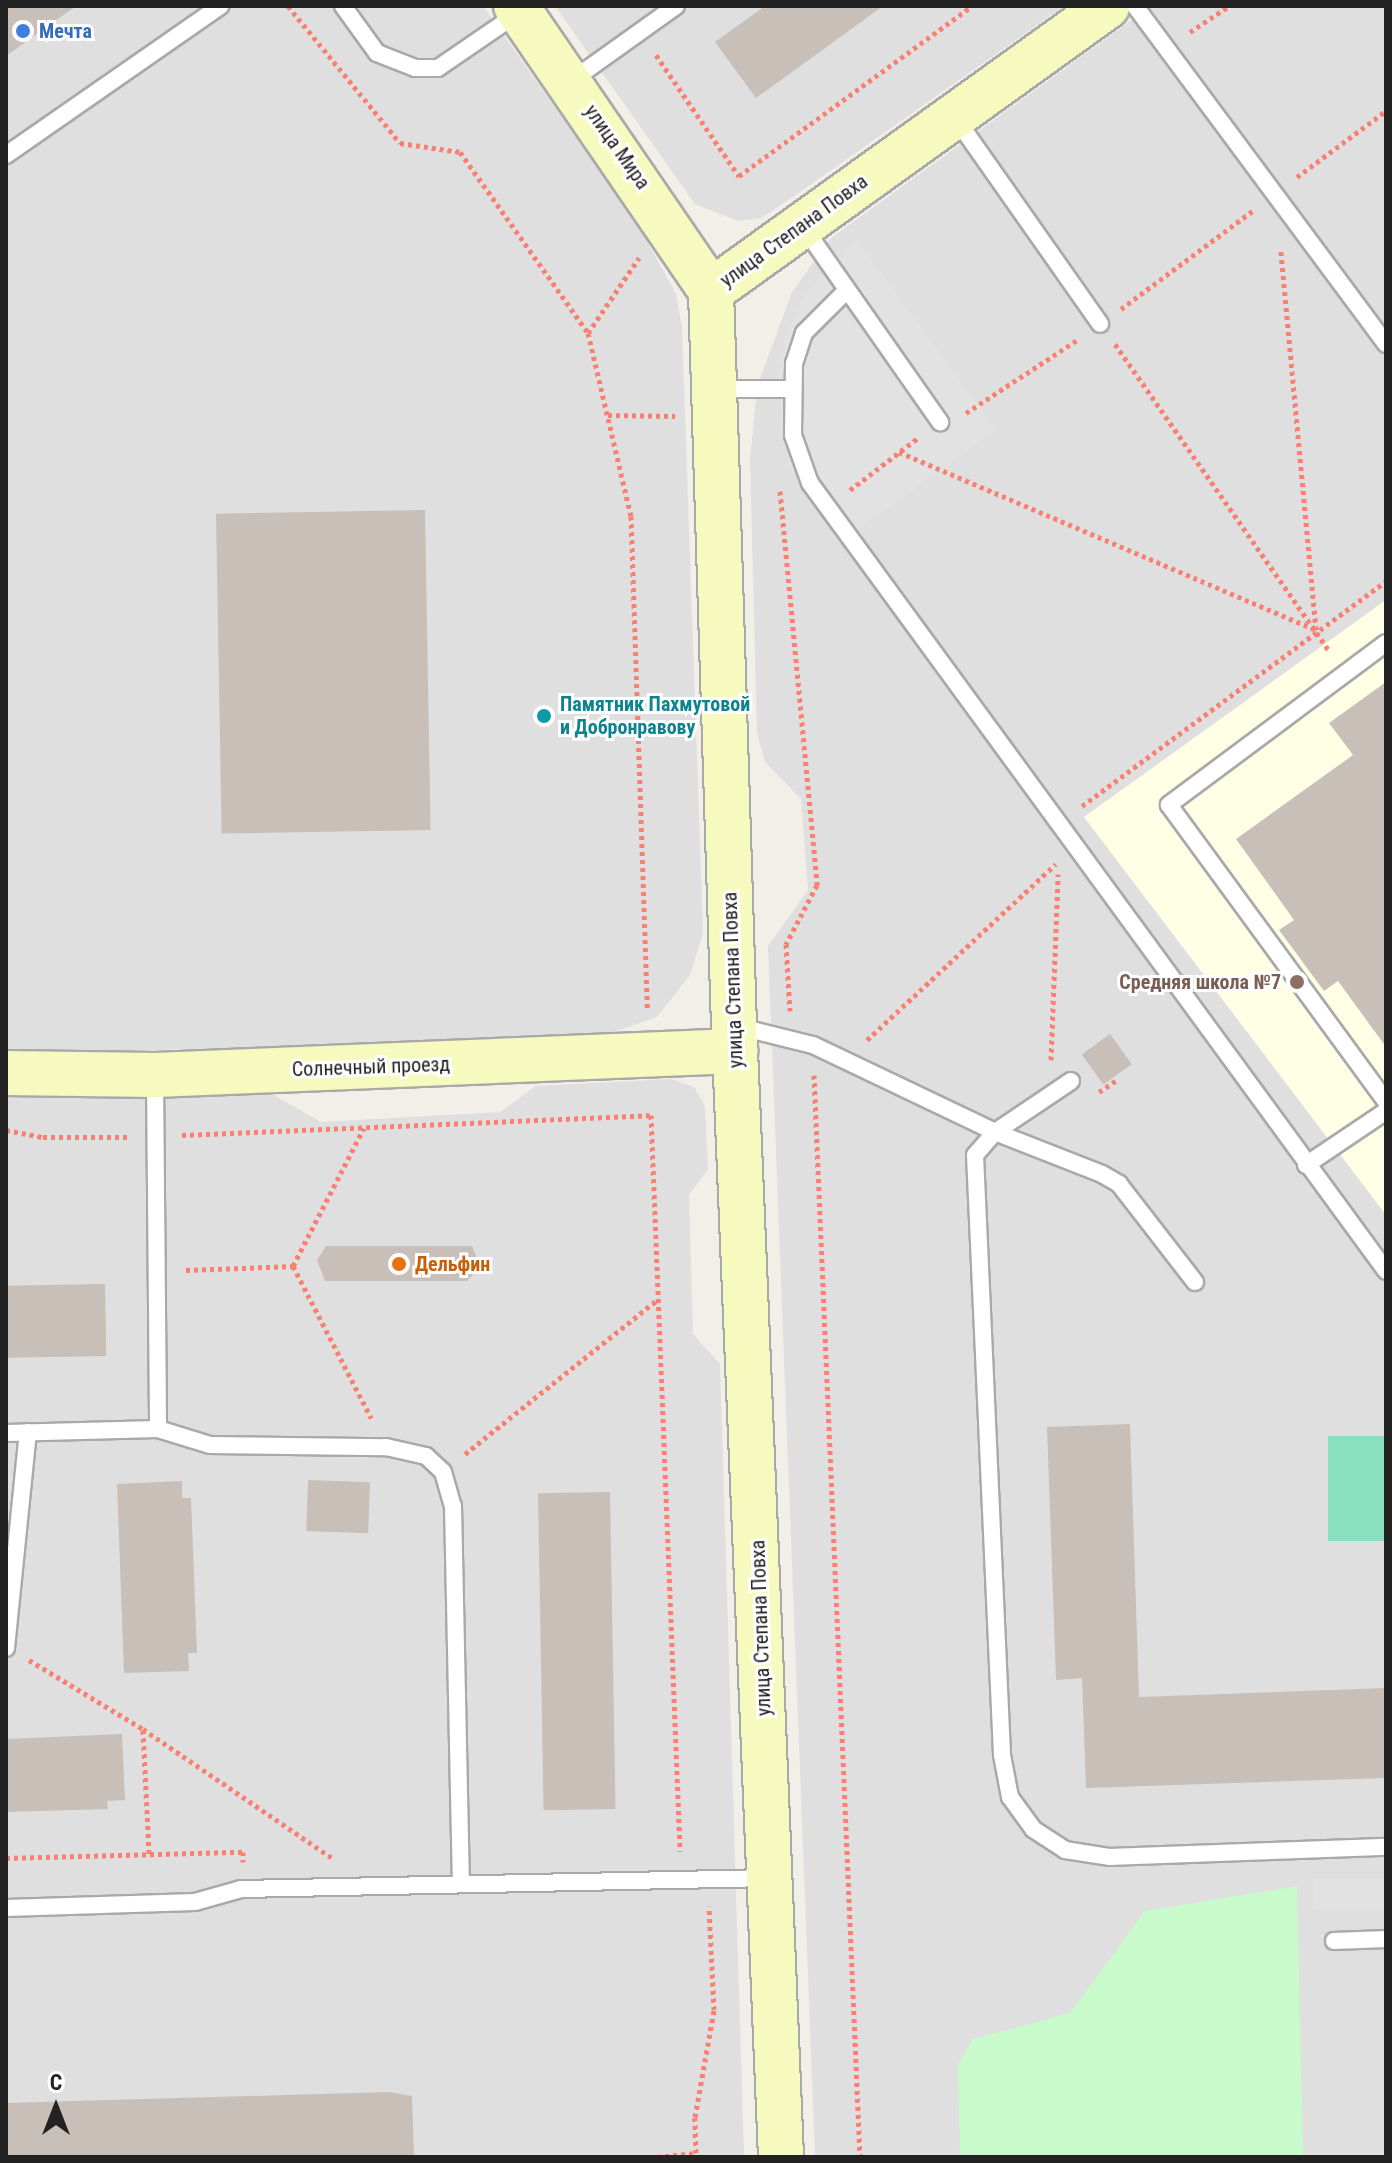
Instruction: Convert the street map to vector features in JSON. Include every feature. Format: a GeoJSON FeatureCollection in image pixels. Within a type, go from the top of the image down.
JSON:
{"type":"FeatureCollection","features":[{"type":"Feature","properties":{"kind":"street","name":"улица Степана Повха"},"geometry":{"type":"LineString","coordinates":[[781,2157],[735,1039],[711,291],[1107,6]]}},
{"type":"Feature","properties":{"kind":"street","name":"улица Мира"},"geometry":{"type":"LineString","coordinates":[[518,9],[571,81],[711,291]]}},
{"type":"Feature","properties":{"kind":"street","name":"Солнечный проезд"},"geometry":{"type":"LineString","coordinates":[[6,1073],[155,1075],[735,1039]]}},
{"type":"Feature","properties":{"kind":"lane"},"geometry":{"type":"LineString","coordinates":[[6,155],[220,6]]}},
{"type":"Feature","properties":{"kind":"lane"},"geometry":{"type":"LineString","coordinates":[[343,6],[377,53],[415,68],[438,68],[518,9]]}},
{"type":"Feature","properties":{"kind":"lane"},"geometry":{"type":"LineString","coordinates":[[571,81],[676,6]]}},
{"type":"Feature","properties":{"kind":"lane"},"geometry":{"type":"LineString","coordinates":[[1135,6],[1386,344]]}},
{"type":"Feature","properties":{"kind":"lane"},"geometry":{"type":"LineString","coordinates":[[954,115],[1100,324]]}},
{"type":"Feature","properties":{"kind":"lane"},"geometry":{"type":"LineString","coordinates":[[801,224],[940,422]]}},
{"type":"Feature","properties":{"kind":"lane"},"geometry":{"type":"LineString","coordinates":[[847,290],[804,333],[789,389],[793,435],[810,483],[1386,1271]]}},
{"type":"Feature","properties":{"kind":"lane"},"geometry":{"type":"LineString","coordinates":[[712,389],[789,389]]}},
{"type":"Feature","properties":{"kind":"lane"},"geometry":{"type":"LineString","coordinates":[[1386,643],[1169,805],[1386,1102]]}},
{"type":"Feature","properties":{"kind":"lane"},"geometry":{"type":"LineString","coordinates":[[735,1039],[791,1036],[995,1132],[1119,1184],[1195,1282]]}},
{"type":"Feature","properties":{"kind":"lane"},"geometry":{"type":"LineString","coordinates":[[155,1075],[158,1429]]}},
{"type":"Feature","properties":{"kind":"lane"},"geometry":{"type":"LineString","coordinates":[[1071,1081],[995,1132],[975,1155],[1002,1755],[1010,1797],[1033,1829],[1065,1850],[1110,1857],[1386,1847]]}},
{"type":"Feature","properties":{"kind":"lane"},"geometry":{"type":"LineString","coordinates":[[1306,1165],[1386,1111]]}},
{"type":"Feature","properties":{"kind":"lane"},"geometry":{"type":"LineString","coordinates":[[6,1433],[158,1429],[210,1445],[386,1447],[426,1456],[443,1472],[453,1506],[461,1883]]}},
{"type":"Feature","properties":{"kind":"lane"},"geometry":{"type":"LineString","coordinates":[[7,1647],[28,1432]]}},
{"type":"Feature","properties":{"kind":"lane"},"geometry":{"type":"LineString","coordinates":[[6,1908],[195,1902],[241,1889],[770,1878]]}},
{"type":"Feature","properties":{"kind":"lane"},"geometry":{"type":"LineString","coordinates":[[1334,1941],[1386,1939]]}},
{"type":"Feature","properties":{"kind":"path"},"geometry":{"type":"LineString","coordinates":[[288,6],[400,143],[460,152],[588,333],[631,516],[647,1019]]}},
{"type":"Feature","properties":{"kind":"path"},"geometry":{"type":"LineString","coordinates":[[640,32],[739,176],[972,6]]}},
{"type":"Feature","properties":{"kind":"path"},"geometry":{"type":"LineString","coordinates":[[1166,49],[1229,6]]}},
{"type":"Feature","properties":{"kind":"path"},"geometry":{"type":"LineString","coordinates":[[1275,194],[1316,630]]}},
{"type":"Feature","properties":{"kind":"path"},"geometry":{"type":"LineString","coordinates":[[588,333],[649,244]]}},
{"type":"Feature","properties":{"kind":"path"},"geometry":{"type":"LineString","coordinates":[[1100,324],[1316,630],[1344,675]]}},
{"type":"Feature","properties":{"kind":"path"},"geometry":{"type":"LineString","coordinates":[[608,415],[677,416]]}},
{"type":"Feature","properties":{"kind":"path"},"geometry":{"type":"LineString","coordinates":[[899,452],[1316,630]]}},
{"type":"Feature","properties":{"kind":"path"},"geometry":{"type":"LineString","coordinates":[[779,478],[817,885],[786,944],[791,1036]]}},
{"type":"Feature","properties":{"kind":"path"},"geometry":{"type":"LineString","coordinates":[[1050,1095],[1059,824],[1316,630],[1386,581]]}},
{"type":"Feature","properties":{"kind":"path"},"geometry":{"type":"LineString","coordinates":[[845,1060],[1059,861]]}},
{"type":"Feature","properties":{"kind":"path"},"geometry":{"type":"LineString","coordinates":[[813,1045],[860,2157]]}},
{"type":"Feature","properties":{"kind":"path"},"geometry":{"type":"LineString","coordinates":[[6,1130],[43,1137],[155,1137],[651,1115],[680,1854],[710,1909],[714,2010],[695,2117],[696,2153],[657,2157]]}},
{"type":"Feature","properties":{"kind":"path"},"geometry":{"type":"LineString","coordinates":[[293,1266],[365,1128]]}},
{"type":"Feature","properties":{"kind":"path"},"geometry":{"type":"LineString","coordinates":[[157,1271],[293,1266]]}},
{"type":"Feature","properties":{"kind":"path"},"geometry":{"type":"LineString","coordinates":[[293,1266],[386,1447]]}},
{"type":"Feature","properties":{"kind":"path"},"geometry":{"type":"LineString","coordinates":[[443,1472],[656,1301]]}},
{"type":"Feature","properties":{"kind":"path"},"geometry":{"type":"LineString","coordinates":[[7,1647],[143,1729],[371,1885]]}},
{"type":"Feature","properties":{"kind":"path"},"geometry":{"type":"LineString","coordinates":[[143,1729],[149,1854]]}},
{"type":"Feature","properties":{"kind":"path"},"geometry":{"type":"LineString","coordinates":[[6,1858],[243,1852]]}},
{"type":"Feature","properties":{"kind":"shaded area"},"geometry":{"type":"Polygon","coordinates":[[[6,6],[483,6],[637,223],[676,294],[682,327],[703,933],[690,975],[657,1017],[611,1033],[534,1040],[6,1054],[6,6]]]}},
{"type":"Feature","properties":{"kind":"shaded area"},"geometry":{"type":"Polygon","coordinates":[[[555,6],[1064,6],[793,197],[761,218],[738,221],[695,204],[555,6]]]}},
{"type":"Feature","properties":{"kind":"shaded area"},"geometry":{"type":"Polygon","coordinates":[[[1151,6],[1386,6],[1386,2157],[815,2157],[768,946],[808,890],[801,799],[765,762],[757,733],[750,460],[757,387],[792,292],[831,238],[1151,6]]]}},
{"type":"Feature","properties":{"kind":"shaded area"},"geometry":{"type":"Polygon","coordinates":[[[856,239],[996,430],[841,542],[790,467],[777,385],[784,340],[805,294],[856,239]]]}},
{"type":"Feature","properties":{"kind":"shaded area","name":"Средняя школа №7"},"geometry":{"type":"Polygon","coordinates":[[[1386,600],[1386,1215],[1084,817],[1386,600]]]}},
{"type":"Feature","properties":{"kind":"shaded area"},"geometry":{"type":"Polygon","coordinates":[[[671,1079],[694,1087],[705,1106],[708,1169],[689,1195],[693,1334],[720,1364],[744,2157],[6,2157],[6,1097],[270,1093],[321,1122],[500,1112],[536,1086],[671,1079]]]}},
{"type":"Feature","properties":{"kind":"shaded area"},"geometry":{"type":"Polygon","coordinates":[[[1313,1879],[1386,1879],[1386,1910],[1313,1910],[1313,1879]]]}},
{"type":"Feature","properties":{"kind":"green space"},"geometry":{"type":"Polygon","coordinates":[[[1328,1436],[1386,1436],[1386,1541],[1328,1541],[1328,1436]]]}},
{"type":"Feature","properties":{"kind":"green space"},"geometry":{"type":"Polygon","coordinates":[[[1297,1886],[1303,2157],[960,2157],[958,2065],[973,2039],[1070,2013],[1145,1911],[1297,1886]]]}},
{"type":"Feature","properties":{"kind":"building","name":"Мечта"},"geometry":{"type":"Polygon","coordinates":[[[6,6],[76,6],[6,56],[6,6]]]}},
{"type":"Feature","properties":{"kind":"building"},"geometry":{"type":"Polygon","coordinates":[[[765,6],[883,6],[756,98],[715,42],[765,6]]]}},
{"type":"Feature","properties":{"kind":"building"},"geometry":{"type":"Polygon","coordinates":[[[425,510],[431,830],[222,834],[216,514],[425,510]]]}},
{"type":"Feature","properties":{"kind":"building"},"geometry":{"type":"Polygon","coordinates":[[[1386,682],[1386,1047],[1338,981],[1324,991],[1279,930],[1294,920],[1236,839],[1353,755],[1329,723],[1386,682]]]}},
{"type":"Feature","properties":{"kind":"building"},"geometry":{"type":"Polygon","coordinates":[[[1110,1034],[1132,1064],[1103,1085],[1082,1055],[1110,1034]]]}},
{"type":"Feature","properties":{"kind":"building","name":"Дельфин"},"geometry":{"type":"Polygon","coordinates":[[[326,1246],[472,1246],[480,1267],[467,1281],[325,1281],[317,1260],[326,1246]]]}},
{"type":"Feature","properties":{"kind":"building"},"geometry":{"type":"Polygon","coordinates":[[[105,1284],[106,1356],[7,1358],[6,1286],[105,1284]]]}},
{"type":"Feature","properties":{"kind":"building"},"geometry":{"type":"Polygon","coordinates":[[[1130,1424],[1139,1697],[1386,1688],[1386,1778],[1086,1788],[1082,1678],[1056,1680],[1047,1427],[1130,1424]]]}},
{"type":"Feature","properties":{"kind":"building"},"geometry":{"type":"Polygon","coordinates":[[[308,1480],[370,1482],[368,1533],[306,1531],[308,1480]]]}},
{"type":"Feature","properties":{"kind":"building"},"geometry":{"type":"Polygon","coordinates":[[[182,1481],[182,1498],[191,1498],[197,1653],[188,1653],[189,1671],[124,1673],[117,1484],[182,1481]]]}},
{"type":"Feature","properties":{"kind":"building"},"geometry":{"type":"Polygon","coordinates":[[[610,1492],[616,1809],[544,1810],[538,1493],[610,1492]]]}},
{"type":"Feature","properties":{"kind":"building"},"geometry":{"type":"Polygon","coordinates":[[[122,1734],[125,1800],[107,1801],[108,1809],[6,1812],[6,1739],[122,1734]]]}},
{"type":"Feature","properties":{"kind":"building"},"geometry":{"type":"Polygon","coordinates":[[[389,2092],[412,2096],[414,2157],[6,2157],[6,2103],[389,2092]]]}},
{"type":"Feature","properties":{"kind":"place","name":"Мечта"},"geometry":{"type":"Point","coordinates":[23,31]}},
{"type":"Feature","properties":{"kind":"place","name":"Памятник Пахмутовой и Добронравову"},"geometry":{"type":"Point","coordinates":[544,716]}},
{"type":"Feature","properties":{"kind":"place","name":"Средняя школа №7"},"geometry":{"type":"Point","coordinates":[1297,982]}},
{"type":"Feature","properties":{"kind":"place","name":"Дельфин"},"geometry":{"type":"Point","coordinates":[399,1264]}}]}
